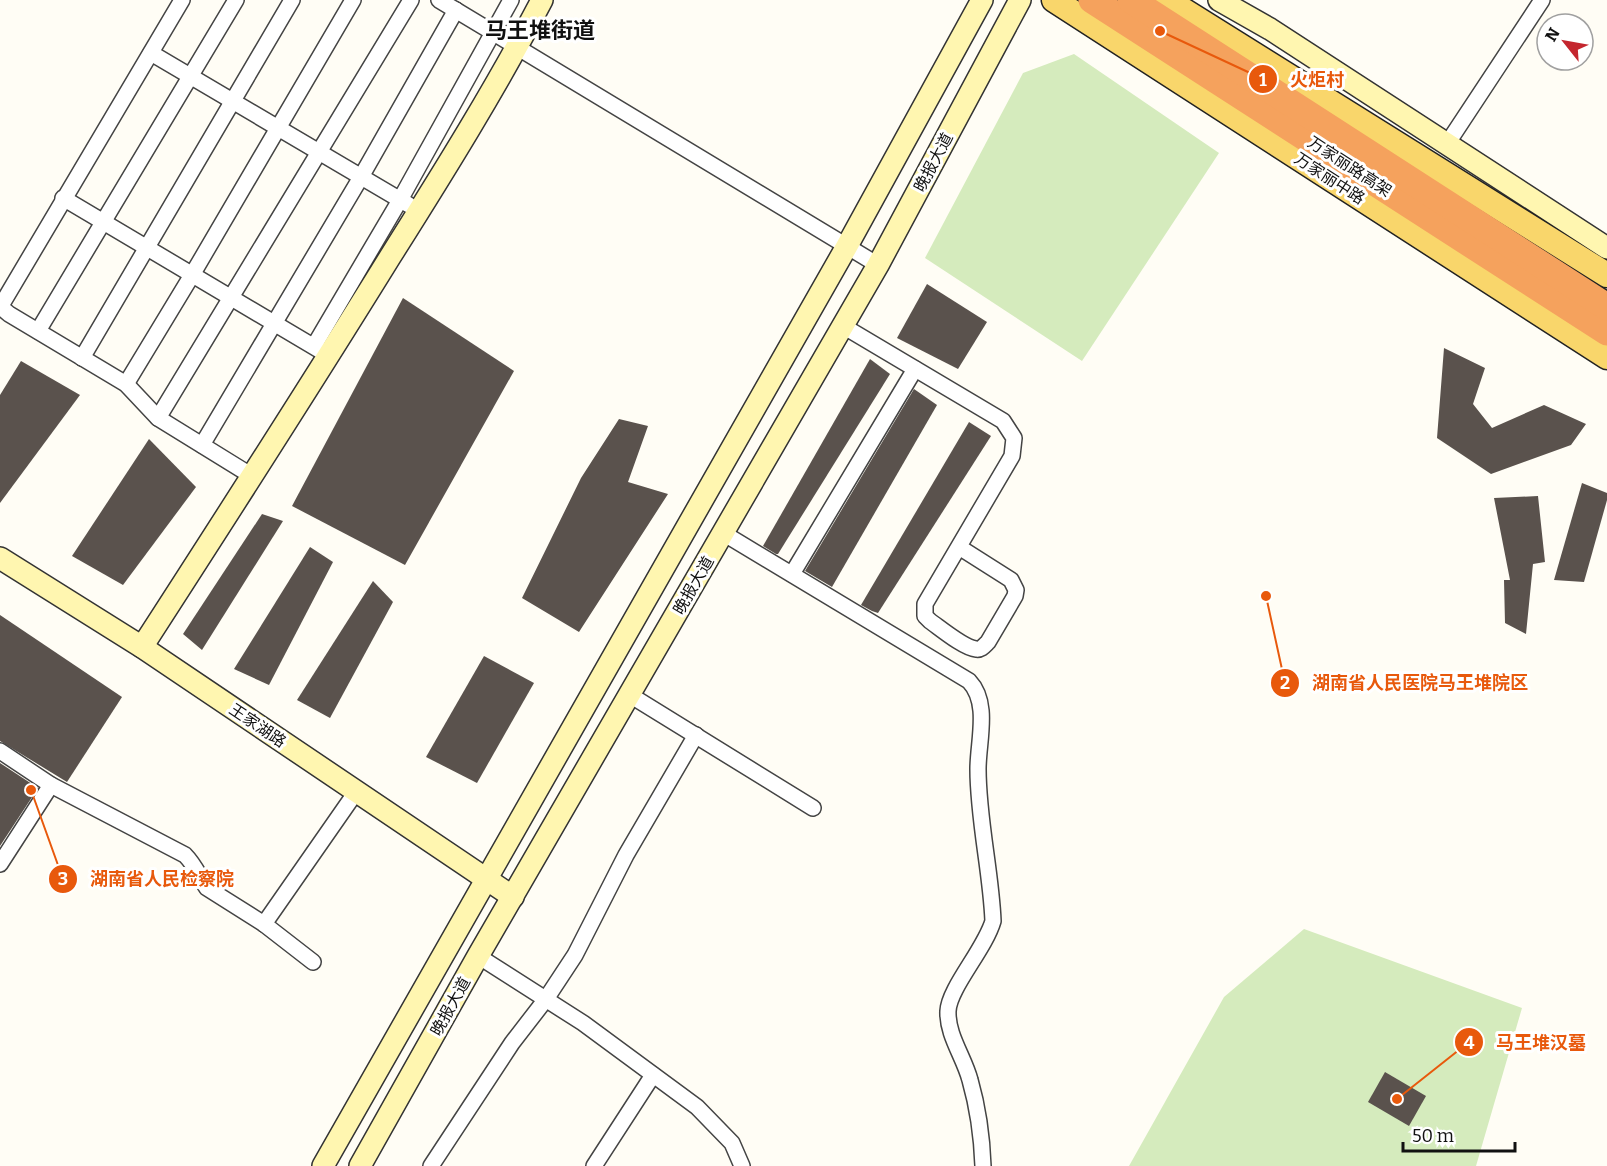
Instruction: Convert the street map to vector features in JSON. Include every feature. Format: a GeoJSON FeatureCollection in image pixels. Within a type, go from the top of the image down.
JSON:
{"type":"FeatureCollection","features":[{"type":"Feature","properties":{"kind":"highway","name":"万家丽路高架"},"geometry":{"type":"LineString","coordinates":[[1092,0],[1607,332]]}},
{"type":"Feature","properties":{"kind":"highway","name":"万家丽路高架"},"geometry":{"type":"LineString","coordinates":[[1131,0],[1607,307]]}},
{"type":"Feature","properties":{"kind":"main road"},"geometry":{"type":"LineString","coordinates":[[142,647],[252,476],[322,351],[419,212],[517,47],[542,0]]}},
{"type":"Feature","properties":{"kind":"main road","name":"晚报大道"},"geometry":{"type":"LineString","coordinates":[[323,1166],[846,246],[982,0]]}},
{"type":"Feature","properties":{"kind":"main road","name":"晚报大道"},"geometry":{"type":"LineString","coordinates":[[360,1166],[478,956],[878,265],[1020,0]]}},
{"type":"Feature","properties":{"kind":"main road","name":"万家丽中路"},"geometry":{"type":"LineString","coordinates":[[1054,0],[1607,357]]}},
{"type":"Feature","properties":{"kind":"main road"},"geometry":{"type":"LineString","coordinates":[[1167,0],[1607,275]]}},
{"type":"Feature","properties":{"kind":"main road"},"geometry":{"type":"LineString","coordinates":[[1220,0],[1270,29],[1607,248]]}},
{"type":"Feature","properties":{"kind":"main road","name":"王家湖路"},"geometry":{"type":"LineString","coordinates":[[0,558],[142,647],[513,897]]}},
{"type":"Feature","properties":{"kind":"street"},"geometry":{"type":"LineString","coordinates":[[182,0],[2,304],[5,311],[126,384],[158,418],[252,476]]}},
{"type":"Feature","properties":{"kind":"street"},"geometry":{"type":"LineString","coordinates":[[38,332],[236,0]]}},
{"type":"Feature","properties":{"kind":"street"},"geometry":{"type":"LineString","coordinates":[[82,358],[292,0]]}},
{"type":"Feature","properties":{"kind":"street"},"geometry":{"type":"LineString","coordinates":[[126,384],[353,0]]}},
{"type":"Feature","properties":{"kind":"street"},"geometry":{"type":"LineString","coordinates":[[158,418],[411,0]]}},
{"type":"Feature","properties":{"kind":"street"},"geometry":{"type":"LineString","coordinates":[[63,198],[322,351],[400,200],[511,0]]}},
{"type":"Feature","properties":{"kind":"street"},"geometry":{"type":"LineString","coordinates":[[1449,141],[1542,0]]}},
{"type":"Feature","properties":{"kind":"street"},"geometry":{"type":"LineString","coordinates":[[441,1],[878,265]]}},
{"type":"Feature","properties":{"kind":"street"},"geometry":{"type":"LineString","coordinates":[[202,445],[361,177],[456,10]]}},
{"type":"Feature","properties":{"kind":"street"},"geometry":{"type":"LineString","coordinates":[[151,52],[419,212]]}},
{"type":"Feature","properties":{"kind":"street"},"geometry":{"type":"LineString","coordinates":[[843,326],[1003,421],[1014,438],[1012,456],[925,604],[924,610],[930,621],[976,650],[982,648],[999,624],[1016,590],[1011,579],[959,547]]}},
{"type":"Feature","properties":{"kind":"street"},"geometry":{"type":"LineString","coordinates":[[792,574],[915,369]]}},
{"type":"Feature","properties":{"kind":"street"},"geometry":{"type":"LineString","coordinates":[[723,533],[969,681],[977,689],[981,709],[978,772],[993,921],[989,935],[954,993],[948,1009],[949,1025],[970,1079],[982,1144],[983,1166]]}},
{"type":"Feature","properties":{"kind":"street"},"geometry":{"type":"LineString","coordinates":[[630,695],[813,808]]}},
{"type":"Feature","properties":{"kind":"street"},"geometry":{"type":"LineString","coordinates":[[431,1166],[512,1043],[546,999],[575,955],[626,855],[696,735]]}},
{"type":"Feature","properties":{"kind":"street"},"geometry":{"type":"LineString","coordinates":[[0,751],[51,785],[185,855],[195,864],[207,888],[264,924],[313,962]]}},
{"type":"Feature","properties":{"kind":"street"},"geometry":{"type":"LineString","coordinates":[[0,864],[51,785]]}},
{"type":"Feature","properties":{"kind":"street"},"geometry":{"type":"LineString","coordinates":[[264,924],[356,792]]}},
{"type":"Feature","properties":{"kind":"street"},"geometry":{"type":"LineString","coordinates":[[478,956],[583,1023],[704,1114],[732,1143],[742,1166]]}},
{"type":"Feature","properties":{"kind":"street"},"geometry":{"type":"LineString","coordinates":[[594,1166],[653,1075]]}},
{"type":"Feature","properties":{"kind":"green space"},"geometry":{"type":"Polygon","coordinates":[[[1074,54],[1219,153],[1082,361],[925,258],[1023,73],[1074,54]]]}},
{"type":"Feature","properties":{"kind":"green space"},"geometry":{"type":"Polygon","coordinates":[[[1304,929],[1522,1008],[1476,1166],[1129,1166],[1224,997],[1304,929]]]}},
{"type":"Feature","properties":{"kind":"building"},"geometry":{"type":"Polygon","coordinates":[[[927,284],[987,322],[958,369],[897,338],[927,284]]]}},
{"type":"Feature","properties":{"kind":"building"},"geometry":{"type":"Polygon","coordinates":[[[403,298],[514,371],[405,565],[292,506],[403,298]]]}},
{"type":"Feature","properties":{"kind":"building"},"geometry":{"type":"Polygon","coordinates":[[[1444,348],[1485,368],[1473,404],[1492,428],[1544,405],[1586,424],[1571,445],[1491,474],[1437,438],[1444,348]]]}},
{"type":"Feature","properties":{"kind":"building"},"geometry":{"type":"Polygon","coordinates":[[[870,359],[890,374],[776,554],[763,546],[870,359]]]}},
{"type":"Feature","properties":{"kind":"building"},"geometry":{"type":"Polygon","coordinates":[[[21,361],[80,395],[0,503],[0,395],[21,361]]]}},
{"type":"Feature","properties":{"kind":"building"},"geometry":{"type":"Polygon","coordinates":[[[914,389],[937,405],[832,587],[805,571],[914,389]]]}},
{"type":"Feature","properties":{"kind":"building"},"geometry":{"type":"Polygon","coordinates":[[[619,419],[648,426],[628,482],[668,494],[579,632],[522,598],[581,478],[619,419]]]}},
{"type":"Feature","properties":{"kind":"building"},"geometry":{"type":"Polygon","coordinates":[[[969,422],[991,436],[878,613],[861,605],[969,422]]]}},
{"type":"Feature","properties":{"kind":"building"},"geometry":{"type":"Polygon","coordinates":[[[149,439],[196,487],[123,585],[72,556],[149,439]]]}},
{"type":"Feature","properties":{"kind":"building"},"geometry":{"type":"Polygon","coordinates":[[[1582,483],[1607,493],[1584,582],[1554,580],[1582,483]]]}},
{"type":"Feature","properties":{"kind":"building"},"geometry":{"type":"Polygon","coordinates":[[[1538,496],[1545,562],[1533,564],[1526,634],[1505,623],[1504,580],[1510,580],[1494,498],[1538,496]]]}},
{"type":"Feature","properties":{"kind":"building"},"geometry":{"type":"Polygon","coordinates":[[[262,514],[283,521],[202,650],[183,634],[262,514]]]}},
{"type":"Feature","properties":{"kind":"building"},"geometry":{"type":"Polygon","coordinates":[[[310,547],[333,562],[269,685],[234,669],[310,547]]]}},
{"type":"Feature","properties":{"kind":"building"},"geometry":{"type":"Polygon","coordinates":[[[373,581],[393,602],[330,718],[297,700],[373,581]]]}},
{"type":"Feature","properties":{"kind":"building"},"geometry":{"type":"Polygon","coordinates":[[[0,615],[122,697],[67,782],[0,741],[0,615]]]}},
{"type":"Feature","properties":{"kind":"building"},"geometry":{"type":"Polygon","coordinates":[[[484,656],[534,683],[477,783],[426,757],[484,656]]]}},
{"type":"Feature","properties":{"kind":"building"},"geometry":{"type":"Polygon","coordinates":[[[0,763],[38,788],[0,846],[0,763]]]}},
{"type":"Feature","properties":{"kind":"building"},"geometry":{"type":"Polygon","coordinates":[[[1385,1072],[1426,1096],[1409,1126],[1368,1102],[1385,1072]]]}},
{"type":"Feature","properties":{"kind":"place","name":"火炬村"},"geometry":{"type":"Point","coordinates":[1160,31]}},
{"type":"Feature","properties":{"kind":"place","name":"湖南省人民医院马王堆院区"},"geometry":{"type":"Point","coordinates":[1266,596]}},
{"type":"Feature","properties":{"kind":"place","name":"湖南省人民检察院"},"geometry":{"type":"Point","coordinates":[31,790]}},
{"type":"Feature","properties":{"kind":"place","name":"马王堆汉墓"},"geometry":{"type":"Point","coordinates":[1397,1099]}},
{"type":"Feature","properties":{"kind":"district","name":"马王堆街道"},"geometry":{"type":"Point","coordinates":[540,30]}}]}
